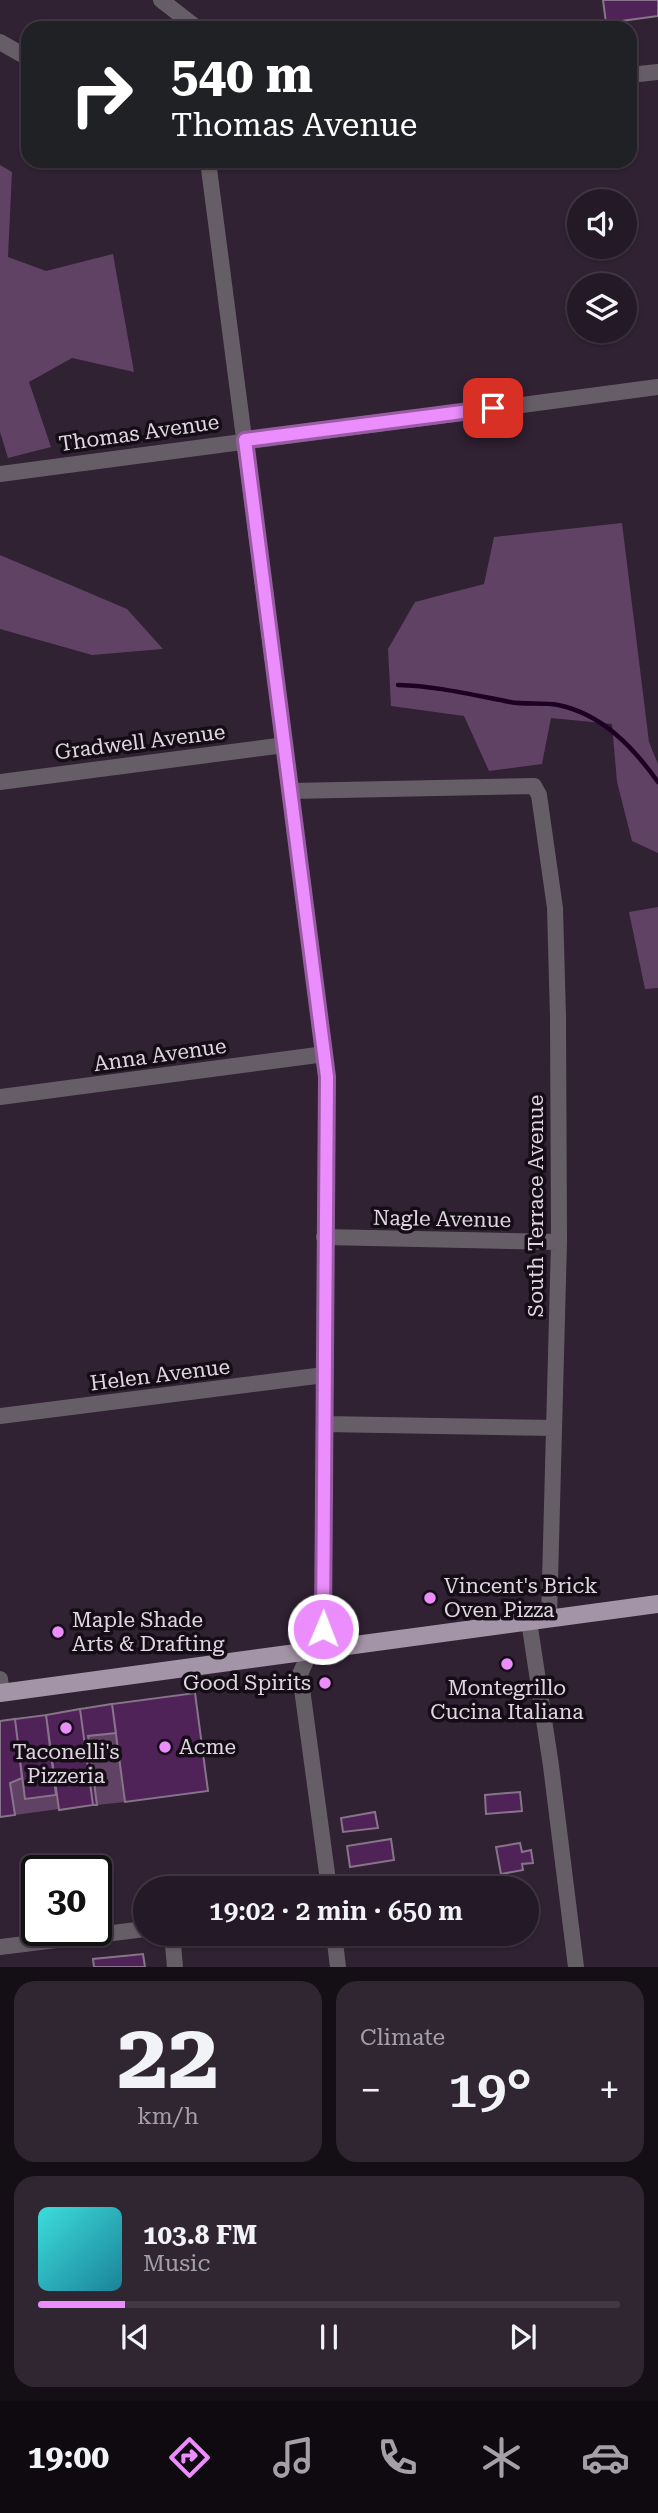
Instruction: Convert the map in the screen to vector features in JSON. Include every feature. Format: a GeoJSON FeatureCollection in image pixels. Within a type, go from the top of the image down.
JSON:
{"type":"FeatureCollection","features":[{"type":"Feature","properties":{"kind":"main road"},"geometry":{"type":"LineString","coordinates":[[1,1688],[658,1605]]}},
{"type":"Feature","properties":{"kind":"street"},"geometry":{"type":"LineString","coordinates":[[161,0],[188,21]]}},
{"type":"Feature","properties":{"kind":"street"},"geometry":{"type":"LineString","coordinates":[[0,42],[21,54]]}},
{"type":"Feature","properties":{"kind":"street"},"geometry":{"type":"LineString","coordinates":[[637,74],[658,72]]}},
{"type":"Feature","properties":{"kind":"street"},"geometry":{"type":"LineString","coordinates":[[209,168],[325,1054],[328,1133],[324,1237],[323,1624],[300,1674],[327,1876]]}},
{"type":"Feature","properties":{"kind":"street","name":"Thomas Avenue"},"geometry":{"type":"LineString","coordinates":[[0,474],[658,387]]}},
{"type":"Feature","properties":{"kind":"street","name":"Gradwell Avenue"},"geometry":{"type":"LineString","coordinates":[[0,782],[285,745]]}},
{"type":"Feature","properties":{"kind":"street","name":"South Terrace Avenue"},"geometry":{"type":"LineString","coordinates":[[291,791],[534,786],[539,795],[555,908],[559,1242],[549,1618]]}},
{"type":"Feature","properties":{"kind":"street","name":"Anna Avenue"},"geometry":{"type":"LineString","coordinates":[[0,1097],[325,1054]]}},
{"type":"Feature","properties":{"kind":"street","name":"Nagle Avenue"},"geometry":{"type":"LineString","coordinates":[[324,1237],[559,1242]]}},
{"type":"Feature","properties":{"kind":"street","name":"Helen Avenue"},"geometry":{"type":"LineString","coordinates":[[0,1416],[324,1375]]}},
{"type":"Feature","properties":{"kind":"street"},"geometry":{"type":"LineString","coordinates":[[324,1424],[554,1428]]}},
{"type":"Feature","properties":{"kind":"street"},"geometry":{"type":"LineString","coordinates":[[529,1621],[551,1766],[576,1967]]}},
{"type":"Feature","properties":{"kind":"street"},"geometry":{"type":"LineString","coordinates":[[0,1947],[133,1930]]}},
{"type":"Feature","properties":{"kind":"street"},"geometry":{"type":"LineString","coordinates":[[173,1946],[175,1967]]}},
{"type":"Feature","properties":{"kind":"street"},"geometry":{"type":"LineString","coordinates":[[335,1946],[338,1967]]}},
{"type":"Feature","properties":{"kind":"shaded area"},"geometry":{"type":"Polygon","coordinates":[[[0,165],[12,172],[8,257],[46,271],[113,254],[134,372],[72,358],[29,382],[51,447],[8,458],[0,432],[0,165]]]}},
{"type":"Feature","properties":{"kind":"shaded area"},"geometry":{"type":"Polygon","coordinates":[[[622,523],[649,742],[658,764],[658,853],[632,841],[617,782],[612,724],[551,718],[542,764],[489,771],[464,716],[391,706],[388,649],[415,602],[484,584],[494,537],[622,523]]]}},
{"type":"Feature","properties":{"kind":"shaded area"},"geometry":{"type":"Polygon","coordinates":[[[0,555],[127,609],[163,649],[92,655],[0,629],[0,555]]]}},
{"type":"Feature","properties":{"kind":"shaded area"},"geometry":{"type":"Polygon","coordinates":[[[658,907],[658,988],[645,989],[629,912],[658,907]]]}},
{"type":"Feature","properties":{"kind":"shaded area"},"geometry":{"type":"Polygon","coordinates":[[[116,1733],[125,1802],[97,1805],[88,1736],[116,1733]]]}},
{"type":"Feature","properties":{"kind":"shaded area"},"geometry":{"type":"Polygon","coordinates":[[[22,1778],[26,1799],[56,1795],[59,1809],[15,1815],[10,1783],[22,1778]]]}},
{"type":"Feature","properties":{"kind":"building"},"geometry":{"type":"Polygon","coordinates":[[[603,0],[658,0],[658,16],[606,21],[603,0]]]}},
{"type":"Feature","properties":{"kind":"building"},"geometry":{"type":"Polygon","coordinates":[[[195,1693],[208,1791],[125,1802],[112,1704],[195,1693]]]}},
{"type":"Feature","properties":{"kind":"building"},"geometry":{"type":"Polygon","coordinates":[[[112,1704],[116,1733],[88,1736],[97,1805],[93,1805],[80,1709],[112,1704]]]}},
{"type":"Feature","properties":{"kind":"building"},"geometry":{"type":"Polygon","coordinates":[[[80,1709],[93,1805],[59,1810],[46,1715],[80,1709]]]}},
{"type":"Feature","properties":{"kind":"building"},"geometry":{"type":"Polygon","coordinates":[[[46,1715],[56,1795],[25,1799],[15,1719],[46,1715]]]}},
{"type":"Feature","properties":{"kind":"building"},"geometry":{"type":"Polygon","coordinates":[[[15,1719],[22,1778],[10,1783],[15,1815],[0,1817],[0,1721],[15,1719]]]}},
{"type":"Feature","properties":{"kind":"building"},"geometry":{"type":"Polygon","coordinates":[[[520,1792],[522,1811],[486,1814],[485,1795],[520,1792]]]}},
{"type":"Feature","properties":{"kind":"building"},"geometry":{"type":"Polygon","coordinates":[[[375,1812],[378,1828],[343,1832],[341,1818],[375,1812]]]}},
{"type":"Feature","properties":{"kind":"building"},"geometry":{"type":"Polygon","coordinates":[[[391,1839],[394,1860],[350,1867],[347,1846],[391,1839]]]}},
{"type":"Feature","properties":{"kind":"building"},"geometry":{"type":"Polygon","coordinates":[[[520,1843],[522,1852],[531,1850],[533,1863],[522,1864],[523,1870],[501,1874],[496,1847],[520,1843]]]}},
{"type":"Feature","properties":{"kind":"building"},"geometry":{"type":"Polygon","coordinates":[[[143,1954],[145,1967],[94,1967],[93,1959],[143,1954]]]}},
{"type":"Feature","properties":{"kind":"waterway"},"geometry":{"type":"LineString","coordinates":[[398,685],[574,709],[615,734],[638,756],[658,782]]}},
{"type":"Feature","properties":{"kind":"place","name":"Vincent's Brick Oven Pizza"},"geometry":{"type":"Point","coordinates":[430,1598]}},
{"type":"Feature","properties":{"kind":"place","name":"Maple Shade Arts & Drafting"},"geometry":{"type":"Point","coordinates":[58,1632]}},
{"type":"Feature","properties":{"kind":"place","name":"Montegrillo Cucina Italiana"},"geometry":{"type":"Point","coordinates":[507,1664]}},
{"type":"Feature","properties":{"kind":"place","name":"Good Spirits"},"geometry":{"type":"Point","coordinates":[325,1683]}},
{"type":"Feature","properties":{"kind":"place","name":"Taconelli's Pizzeria"},"geometry":{"type":"Point","coordinates":[66,1728]}},
{"type":"Feature","properties":{"kind":"place","name":"Acme"},"geometry":{"type":"Point","coordinates":[165,1747]}},
{"type":"Feature","properties":{"kind":"route"},"geometry":{"type":"LineString","coordinates":[[323,1629],[327,1077],[245,440],[493,408]]}}]}
